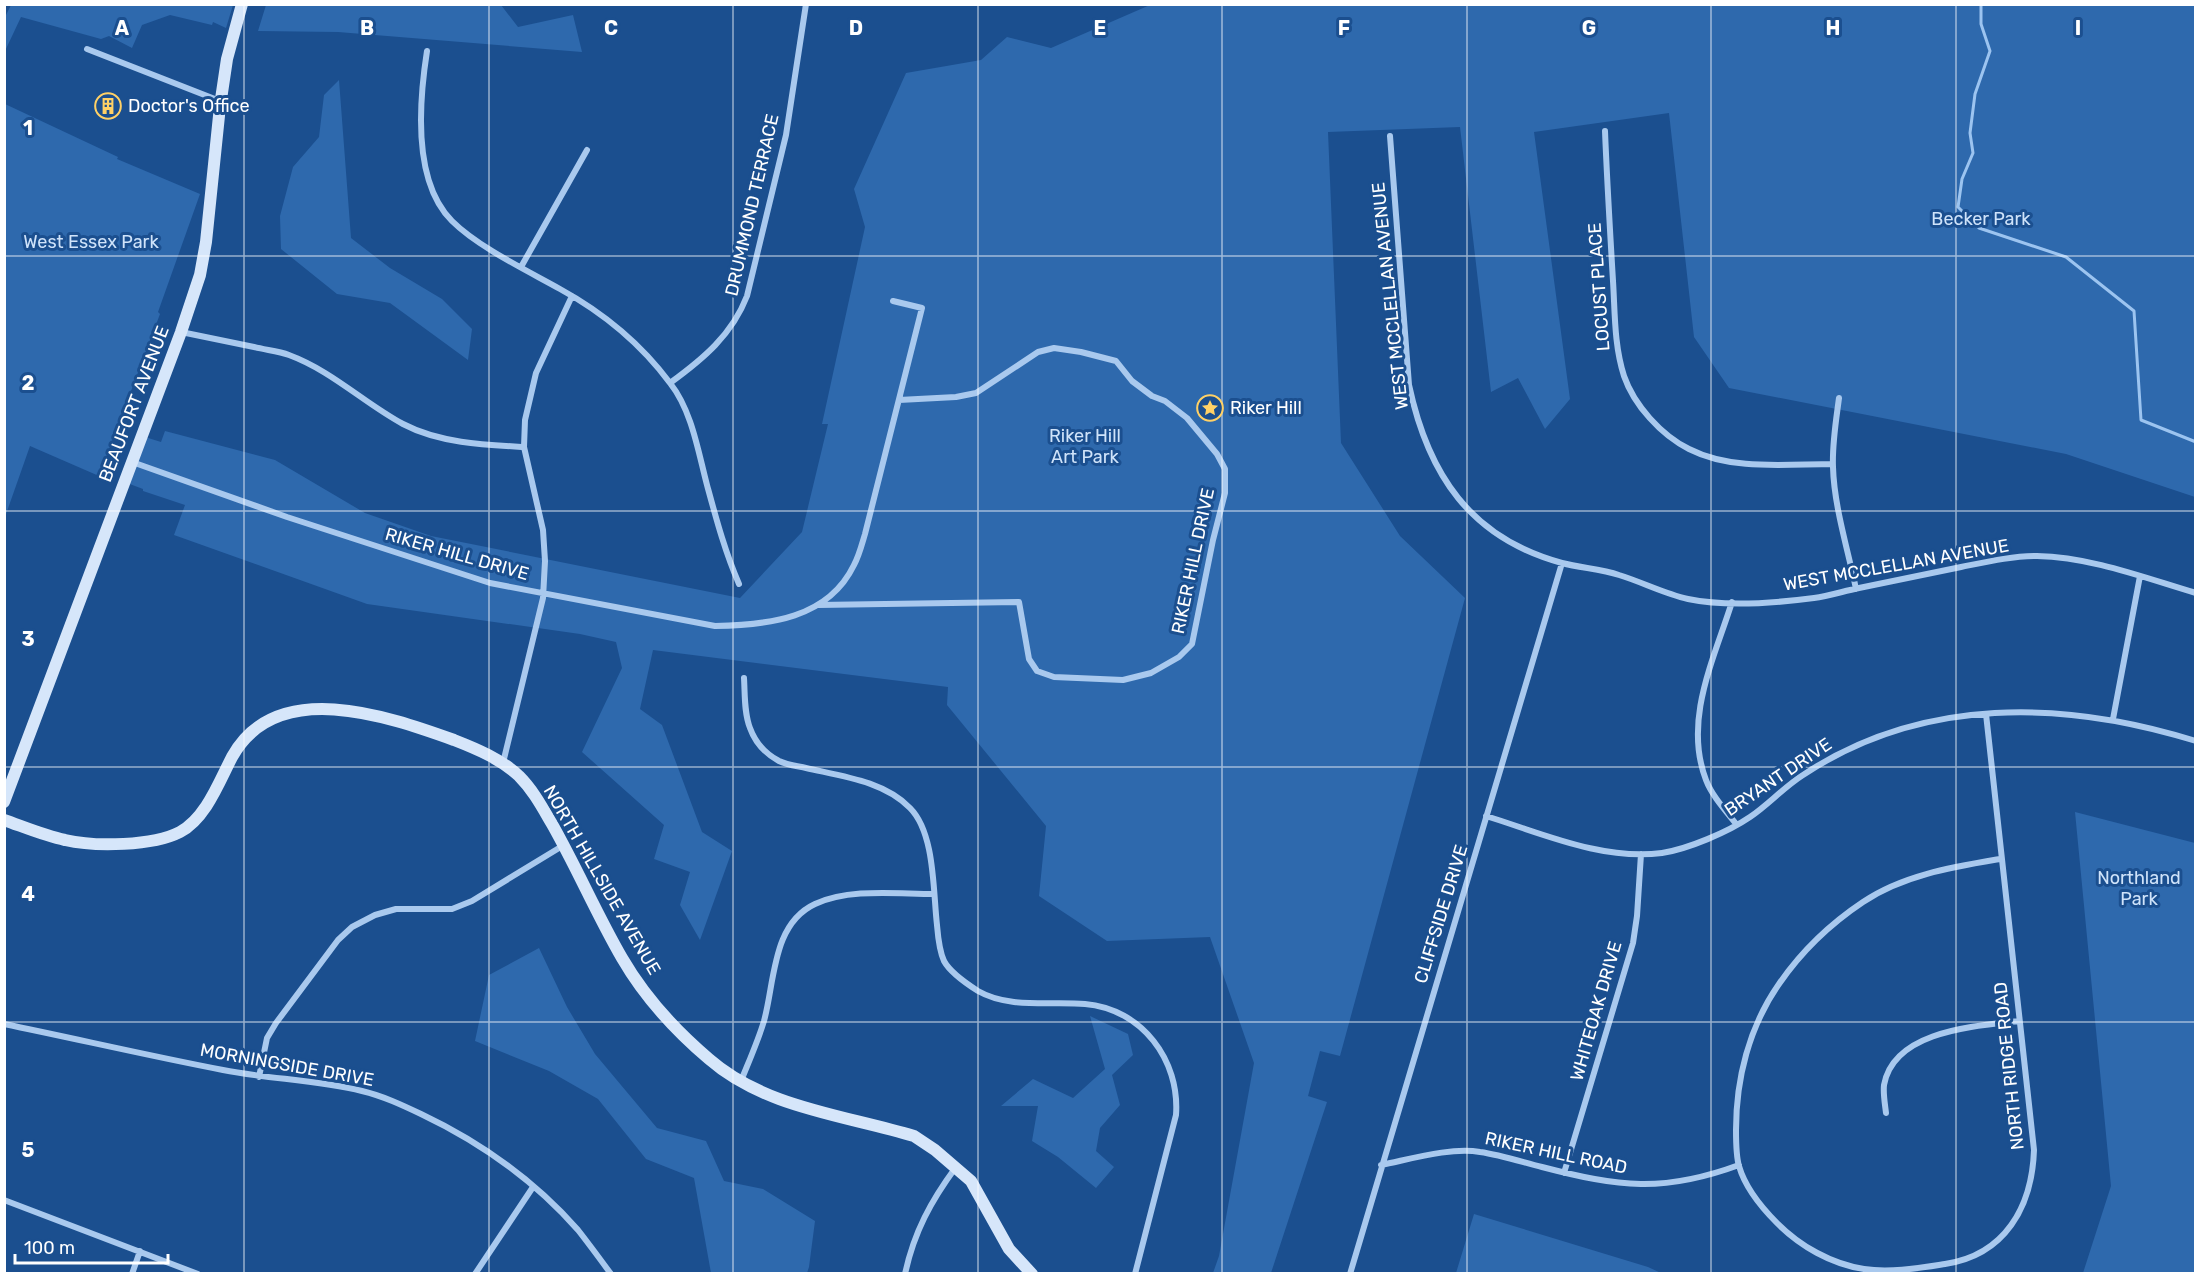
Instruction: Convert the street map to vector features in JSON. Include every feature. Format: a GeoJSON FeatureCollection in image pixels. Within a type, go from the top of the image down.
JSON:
{"type":"FeatureCollection","features":[{"type":"Feature","properties":{"kind":"street","name":"BEAUFORT AVENUE"},"geometry":{"type":"LineString","coordinates":[[4,801],[181,332],[200,275],[206,242],[220,101],[227,59],[242,4]]}},
{"type":"Feature","properties":{"kind":"street","name":"DRUMMOND TERRACE"},"geometry":{"type":"LineString","coordinates":[[670,383],[710,352],[726,335],[740,315],[747,296],[786,135],[806,4]]}},
{"type":"Feature","properties":{"kind":"street"},"geometry":{"type":"LineString","coordinates":[[87,49],[220,101]]}},
{"type":"Feature","properties":{"kind":"street"},"geometry":{"type":"LineString","coordinates":[[426,51],[422,81],[422,137],[426,169],[440,205],[451,221],[469,235],[608,320],[639,347],[670,383],[693,429],[713,508],[739,585]]}},
{"type":"Feature","properties":{"kind":"street","name":"LOCUST PLACE"},"geometry":{"type":"LineString","coordinates":[[1605,131],[1616,338],[1624,377],[1631,392],[1659,428],[1690,450],[1726,461],[1755,464],[1833,464]]}},
{"type":"Feature","properties":{"kind":"street","name":"WEST MCCLELLAN AVENUE"},"geometry":{"type":"LineString","coordinates":[[1390,136],[1409,384],[1416,418],[1437,468],[1454,492],[1500,537],[1519,547],[1562,563],[1617,574],[1685,598],[1704,602],[1773,602],[1805,599],[1978,563],[2036,556],[2090,563],[2196,593]]}},
{"type":"Feature","properties":{"kind":"street"},"geometry":{"type":"LineString","coordinates":[[521,267],[587,150]]}},
{"type":"Feature","properties":{"kind":"street"},"geometry":{"type":"LineString","coordinates":[[503,763],[543,594],[545,561],[543,530],[524,447],[525,420],[536,373],[572,296]]}},
{"type":"Feature","properties":{"kind":"street","name":"RIKER HILL DRIVE"},"geometry":{"type":"LineString","coordinates":[[132,462],[286,518],[490,583],[715,626],[744,625],[785,619],[818,605],[835,592],[854,566],[865,534],[922,308],[893,301]]}},
{"type":"Feature","properties":{"kind":"street"},"geometry":{"type":"LineString","coordinates":[[181,332],[288,354],[338,380],[388,415],[429,434],[458,441],[524,447]]}},
{"type":"Feature","properties":{"kind":"street","name":"RIKER HILL DRIVE"},"geometry":{"type":"LineString","coordinates":[[818,605],[1019,602],[1029,659],[1037,671],[1054,677],[1124,680],[1151,673],[1179,657],[1192,644],[1225,493],[1225,469],[1187,418],[1165,401],[1152,396],[1132,381],[1116,361],[1054,348],[1038,352],[976,393],[956,397],[899,400]]}},
{"type":"Feature","properties":{"kind":"street"},"geometry":{"type":"LineString","coordinates":[[1839,398],[1834,429],[1835,492],[1856,589]]}},
{"type":"Feature","properties":{"kind":"street","name":"CLIFFSIDE DRIVE"},"geometry":{"type":"LineString","coordinates":[[1350,1274],[1562,563]]}},
{"type":"Feature","properties":{"kind":"street"},"geometry":{"type":"LineString","coordinates":[[2113,719],[2140,576]]}},
{"type":"Feature","properties":{"kind":"street"},"geometry":{"type":"LineString","coordinates":[[1732,602],[1700,704],[1697,725],[1698,745],[1707,782],[1737,825]]}},
{"type":"Feature","properties":{"kind":"street"},"geometry":{"type":"LineString","coordinates":[[744,678],[746,712],[750,728],[767,753],[781,762],[885,789],[910,807],[919,818],[926,836],[939,944],[945,961],[979,991],[1001,999],[1029,1003],[1089,1004],[1113,1011],[1139,1026],[1154,1040],[1165,1056],[1175,1085],[1176,1115],[1135,1274]]}},
{"type":"Feature","properties":{"kind":"street","name":"NORTH HILLSIDE AVENUE"},"geometry":{"type":"LineString","coordinates":[[4,820],[66,841],[111,844],[148,842],[165,838],[182,831],[195,821],[207,804],[239,745],[251,731],[267,720],[303,710],[345,710],[398,722],[480,751],[503,763],[536,796],[623,960],[650,998],[709,1059],[761,1093],[797,1105],[914,1136],[935,1149],[971,1181],[1009,1249],[1032,1274]]}},
{"type":"Feature","properties":{"kind":"street","name":"BRYANT DRIVE"},"geometry":{"type":"LineString","coordinates":[[1486,816],[1600,849],[1641,854],[1664,853],[1694,844],[1737,825],[1751,817],[1801,776],[1827,760],[1862,742],[1915,724],[1959,716],[2062,712],[2143,725],[2196,741]]}},
{"type":"Feature","properties":{"kind":"street","name":"NORTH RIDGE ROAD"},"geometry":{"type":"LineString","coordinates":[[1739,1165],[1750,1189],[1771,1218],[1798,1241],[1829,1258],[1865,1269],[1911,1269],[1958,1262],[1978,1255],[2005,1233],[2017,1219],[2027,1194],[2033,1169],[2034,1150],[2000,859],[1986,714]]}},
{"type":"Feature","properties":{"kind":"street"},"geometry":{"type":"LineString","coordinates":[[259,1077],[267,1038],[276,1023],[338,940],[352,927],[375,915],[396,909],[452,909],[472,901],[564,845]]}},
{"type":"Feature","properties":{"kind":"street","name":"WHITEOAK DRIVE"},"geometry":{"type":"LineString","coordinates":[[1564,1173],[1633,943],[1641,854]]}},
{"type":"Feature","properties":{"kind":"street"},"geometry":{"type":"LineString","coordinates":[[1739,1165],[1736,1112],[1744,1059],[1764,1009],[1793,964],[1825,932],[1862,902],[1886,888],[1932,873],[2000,859]]}},
{"type":"Feature","properties":{"kind":"street"},"geometry":{"type":"LineString","coordinates":[[741,1081],[764,1021],[779,950],[789,925],[802,911],[817,904],[855,895],[934,894]]}},
{"type":"Feature","properties":{"kind":"street"},"geometry":{"type":"LineString","coordinates":[[1886,1113],[1884,1084],[1896,1061],[1905,1052],[1938,1034],[1957,1028],[2019,1021]]}},
{"type":"Feature","properties":{"kind":"street","name":"MORNINGSIDE DRIVE"},"geometry":{"type":"LineString","coordinates":[[4,1024],[259,1077],[320,1083],[364,1092],[397,1103],[440,1123],[475,1143],[519,1174],[577,1230],[611,1274]]}},
{"type":"Feature","properties":{"kind":"street","name":"RIKER HILL ROAD"},"geometry":{"type":"LineString","coordinates":[[1381,1165],[1467,1151],[1480,1152],[1564,1173],[1648,1186],[1708,1177],[1739,1165]]}},
{"type":"Feature","properties":{"kind":"street"},"geometry":{"type":"LineString","coordinates":[[905,1274],[918,1229],[933,1199],[956,1167]]}},
{"type":"Feature","properties":{"kind":"street"},"geometry":{"type":"LineString","coordinates":[[475,1274],[533,1187]]}},
{"type":"Feature","properties":{"kind":"street"},"geometry":{"type":"LineString","coordinates":[[4,1200],[198,1274]]}},
{"type":"Feature","properties":{"kind":"street"},"geometry":{"type":"LineString","coordinates":[[132,1274],[140,1251]]}},
{"type":"Feature","properties":{"kind":"green space"},"geometry":{"type":"Polygon","coordinates":[[[11,4],[233,5],[226,28],[213,22],[212,25],[170,15],[142,25],[132,48],[109,36],[101,39],[21,17],[5,51],[5,17],[11,4]]]}},
{"type":"Feature","properties":{"kind":"green space"},"geometry":{"type":"Polygon","coordinates":[[[266,5],[501,5],[518,27],[573,15],[582,52],[338,32],[258,31],[266,5]]]}},
{"type":"Feature","properties":{"kind":"green space"},"geometry":{"type":"Polygon","coordinates":[[[1150,5],[2195,5],[2195,497],[2066,454],[1729,388],[1694,337],[1669,113],[1534,132],[1570,399],[1545,429],[1518,378],[1491,392],[1460,127],[1328,132],[1341,443],[1400,536],[1465,598],[1340,1056],[1320,1051],[1308,1096],[1327,1102],[1271,1273],[1213,1273],[1219,1256],[1254,1063],[1210,937],[1107,941],[1039,896],[1046,826],[947,705],[948,687],[653,650],[640,709],[662,725],[702,832],[732,851],[700,940],[680,905],[690,872],[654,859],[664,825],[582,752],[622,668],[616,642],[580,634],[367,604],[174,535],[185,505],[143,491],[127,483],[145,437],[161,442],[165,431],[275,460],[365,513],[431,536],[740,598],[802,532],[828,424],[822,424],[865,227],[854,189],[906,73],[981,60],[1007,37],[1051,48],[1150,5]]]}},
{"type":"Feature","properties":{"kind":"green space"},"geometry":{"type":"Polygon","coordinates":[[[339,80],[351,238],[390,268],[442,299],[472,329],[468,360],[390,303],[337,294],[281,249],[280,216],[293,167],[319,137],[324,95],[339,80]]]}},
{"type":"Feature","properties":{"kind":"green space","name":"West Essex Park"},"geometry":{"type":"Polygon","coordinates":[[[5,104],[118,157],[117,159],[200,194],[158,312],[160,314],[99,476],[30,446],[5,517],[5,104]]]}},
{"type":"Feature","properties":{"kind":"green space","name":"Northland Park"},"geometry":{"type":"Polygon","coordinates":[[[2075,812],[2195,843],[2195,1273],[2083,1273],[2111,1186],[2075,812]]]}},
{"type":"Feature","properties":{"kind":"green space"},"geometry":{"type":"Polygon","coordinates":[[[539,948],[567,1007],[595,1054],[657,1128],[706,1141],[724,1181],[763,1189],[815,1221],[807,1273],[711,1273],[694,1178],[646,1159],[598,1099],[549,1071],[475,1041],[489,975],[539,948]]]}},
{"type":"Feature","properties":{"kind":"green space"},"geometry":{"type":"Polygon","coordinates":[[[1090,1016],[1128,1034],[1133,1055],[1112,1075],[1120,1105],[1100,1128],[1096,1151],[1114,1167],[1096,1188],[1058,1157],[1032,1141],[1038,1106],[1001,1106],[1033,1079],[1073,1098],[1105,1069],[1090,1016]]]}},
{"type":"Feature","properties":{"kind":"green space"},"geometry":{"type":"Polygon","coordinates":[[[1474,1214],[1648,1267],[1661,1273],[1456,1273],[1474,1214]]]}},
{"type":"Feature","properties":{"kind":"waterway"},"geometry":{"type":"LineString","coordinates":[[1981,4],[1981,24],[1990,51],[1975,94],[1970,133],[1973,153],[1962,179],[1958,207],[1979,228],[2066,257],[2134,311],[2141,420],[2196,442]]}},
{"type":"Feature","properties":{"kind":"place","name":"Doctor's Office"},"geometry":{"type":"Point","coordinates":[108,106]}},
{"type":"Feature","properties":{"kind":"place","name":"Riker Hill"},"geometry":{"type":"Point","coordinates":[1210,408]}},
{"type":"Feature","properties":{"kind":"park label","name":"Becker Park"},"geometry":{"type":"Point","coordinates":[1981,219]}},
{"type":"Feature","properties":{"kind":"park label","name":"Riker Hill Art Park"},"geometry":{"type":"Point","coordinates":[1085,446]}}]}
